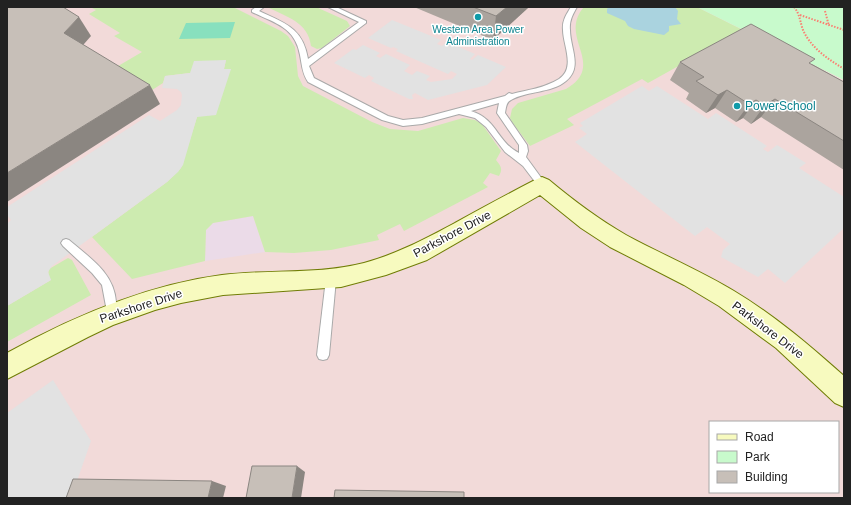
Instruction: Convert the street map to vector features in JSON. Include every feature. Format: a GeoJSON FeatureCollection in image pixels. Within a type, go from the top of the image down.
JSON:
{"type":"FeatureCollection","features":[{"type":"Feature","properties":{"kind":"street","name":"Parkshore Drive"},"geometry":{"type":"LineString","coordinates":[[7,367],[51,341],[112,314],[170,295],[208,287],[246,282],[331,279],[372,270],[404,260],[542,185],[583,218],[618,241],[692,278],[727,299],[785,340],[844,394]]}},
{"type":"Feature","properties":{"kind":"lane"},"geometry":{"type":"LineString","coordinates":[[261,7],[254,11],[288,27],[296,34],[302,46],[308,75],[312,80],[391,120],[412,123],[554,85],[567,76],[572,62],[566,37],[565,25],[568,16],[574,7]]}},
{"type":"Feature","properties":{"kind":"lane"},"geometry":{"type":"LineString","coordinates":[[305,65],[364,22],[331,7]]}},
{"type":"Feature","properties":{"kind":"lane"},"geometry":{"type":"LineString","coordinates":[[509,96],[502,105],[501,113],[523,145],[524,151],[521,158]]}},
{"type":"Feature","properties":{"kind":"lane"},"geometry":{"type":"LineString","coordinates":[[456,111],[469,112],[482,117],[506,149],[512,154],[521,158],[542,185]]}},
{"type":"Feature","properties":{"kind":"lane"},"geometry":{"type":"LineString","coordinates":[[66,242],[98,272],[104,281],[109,290],[112,314]]}},
{"type":"Feature","properties":{"kind":"lane"},"geometry":{"type":"LineString","coordinates":[[322,355],[331,279]]}},
{"type":"Feature","properties":{"kind":"path"},"geometry":{"type":"LineString","coordinates":[[794,7],[799,15],[803,31],[809,40],[830,59],[844,69]]}},
{"type":"Feature","properties":{"kind":"path"},"geometry":{"type":"LineString","coordinates":[[825,11],[827,24],[830,26]]}},
{"type":"Feature","properties":{"kind":"path"},"geometry":{"type":"LineString","coordinates":[[799,15],[844,30]]}},
{"type":"Feature","properties":{"kind":"shaded area"},"geometry":{"type":"Polygon","coordinates":[[[7,7],[711,7],[844,80],[844,498],[7,498],[7,7]]]}},
{"type":"Feature","properties":{"kind":"shaded area"},"geometry":{"type":"Polygon","coordinates":[[[392,20],[441,40],[437,44],[442,46],[447,42],[475,54],[470,59],[472,60],[478,55],[506,67],[487,85],[428,100],[415,93],[412,95],[413,99],[409,99],[371,81],[374,78],[369,75],[365,78],[334,63],[353,49],[356,50],[363,45],[380,53],[376,56],[380,58],[386,54],[410,65],[404,71],[412,75],[417,71],[430,76],[426,80],[431,82],[452,79],[457,74],[451,71],[448,74],[396,51],[398,49],[393,47],[391,48],[368,38],[392,20]]]}},
{"type":"Feature","properties":{"kind":"shaded area"},"geometry":{"type":"Polygon","coordinates":[[[226,60],[224,69],[231,69],[216,115],[197,117],[183,165],[178,172],[167,182],[52,266],[48,272],[51,280],[7,306],[7,224],[11,220],[7,215],[7,207],[149,115],[160,121],[177,110],[181,105],[181,92],[177,89],[162,88],[165,76],[190,73],[194,61],[226,60]]]}},
{"type":"Feature","properties":{"kind":"shaded area"},"geometry":{"type":"Polygon","coordinates":[[[642,86],[649,91],[657,86],[708,119],[716,113],[767,146],[763,149],[768,152],[777,145],[806,163],[799,168],[844,197],[844,228],[785,283],[768,269],[758,277],[721,257],[723,250],[730,244],[707,227],[695,236],[575,142],[587,134],[579,128],[583,126],[580,123],[642,86]]]}},
{"type":"Feature","properties":{"kind":"shaded area"},"geometry":{"type":"Polygon","coordinates":[[[253,216],[265,252],[205,261],[206,230],[213,223],[253,216]]]}},
{"type":"Feature","properties":{"kind":"shaded area"},"geometry":{"type":"Polygon","coordinates":[[[53,380],[91,441],[71,498],[7,498],[7,413],[53,380]]]}},
{"type":"Feature","properties":{"kind":"green space"},"geometry":{"type":"Polygon","coordinates":[[[90,7],[233,7],[288,36],[295,47],[298,76],[303,86],[372,122],[390,129],[418,131],[463,118],[475,120],[482,124],[501,151],[496,160],[501,168],[500,174],[499,176],[490,173],[483,183],[488,187],[404,231],[400,224],[377,235],[379,240],[331,250],[294,253],[265,252],[253,216],[213,223],[206,230],[205,261],[132,279],[92,237],[167,182],[181,168],[197,117],[231,69],[224,69],[226,60],[190,73],[165,76],[163,83],[149,92],[113,69],[142,52],[114,36],[120,33],[89,14],[96,10],[90,7]]]}},
{"type":"Feature","properties":{"kind":"green space"},"geometry":{"type":"Polygon","coordinates":[[[267,7],[316,7],[347,21],[350,26],[322,48],[317,49],[311,46],[306,31],[301,26],[289,17],[267,7]]]}},
{"type":"Feature","properties":{"kind":"green space"},"geometry":{"type":"Polygon","coordinates":[[[584,7],[697,7],[743,30],[648,83],[642,79],[567,119],[574,125],[530,146],[510,118],[512,109],[518,103],[566,89],[578,80],[583,70],[583,60],[576,29],[577,18],[584,7]]]}},
{"type":"Feature","properties":{"kind":"green space"},"geometry":{"type":"Polygon","coordinates":[[[697,7],[844,7],[844,80],[697,7]]]}},
{"type":"Feature","properties":{"kind":"green space"},"geometry":{"type":"Polygon","coordinates":[[[235,22],[230,38],[179,39],[186,23],[235,22]]]}},
{"type":"Feature","properties":{"kind":"green space"},"geometry":{"type":"Polygon","coordinates":[[[68,258],[72,260],[91,295],[7,342],[7,306],[51,280],[48,275],[49,269],[68,258]]]}},
{"type":"Feature","properties":{"kind":"water"},"geometry":{"type":"Polygon","coordinates":[[[609,7],[675,7],[678,11],[677,19],[681,24],[669,26],[669,31],[664,35],[634,29],[628,26],[625,21],[607,13],[607,9],[609,7]]]}},
{"type":"Feature","properties":{"kind":"building"},"geometry":{"type":"Polygon","coordinates":[[[7,7],[63,7],[79,17],[64,33],[150,85],[7,173],[7,7]]]}},
{"type":"Feature","properties":{"kind":"building"},"geometry":{"type":"Polygon","coordinates":[[[473,7],[507,7],[496,16],[473,7]]]}},
{"type":"Feature","properties":{"kind":"building"},"geometry":{"type":"Polygon","coordinates":[[[751,24],[815,59],[809,63],[844,82],[844,141],[775,99],[765,105],[756,100],[749,104],[727,90],[718,95],[696,81],[704,77],[680,62],[751,24]]]}},
{"type":"Feature","properties":{"kind":"building"},"geometry":{"type":"Polygon","coordinates":[[[252,466],[297,466],[292,498],[246,498],[252,466]]]}},
{"type":"Feature","properties":{"kind":"building"},"geometry":{"type":"Polygon","coordinates":[[[73,479],[212,481],[208,498],[66,498],[73,479]]]}},
{"type":"Feature","properties":{"kind":"building"},"geometry":{"type":"Polygon","coordinates":[[[335,490],[464,492],[464,498],[334,498],[335,490]]]}},
{"type":"Feature","properties":{"kind":"place","name":"Western Area Power Administration"},"geometry":{"type":"Point","coordinates":[478,17]}},
{"type":"Feature","properties":{"kind":"place","name":"PowerSchool"},"geometry":{"type":"Point","coordinates":[737,106]}}]}
